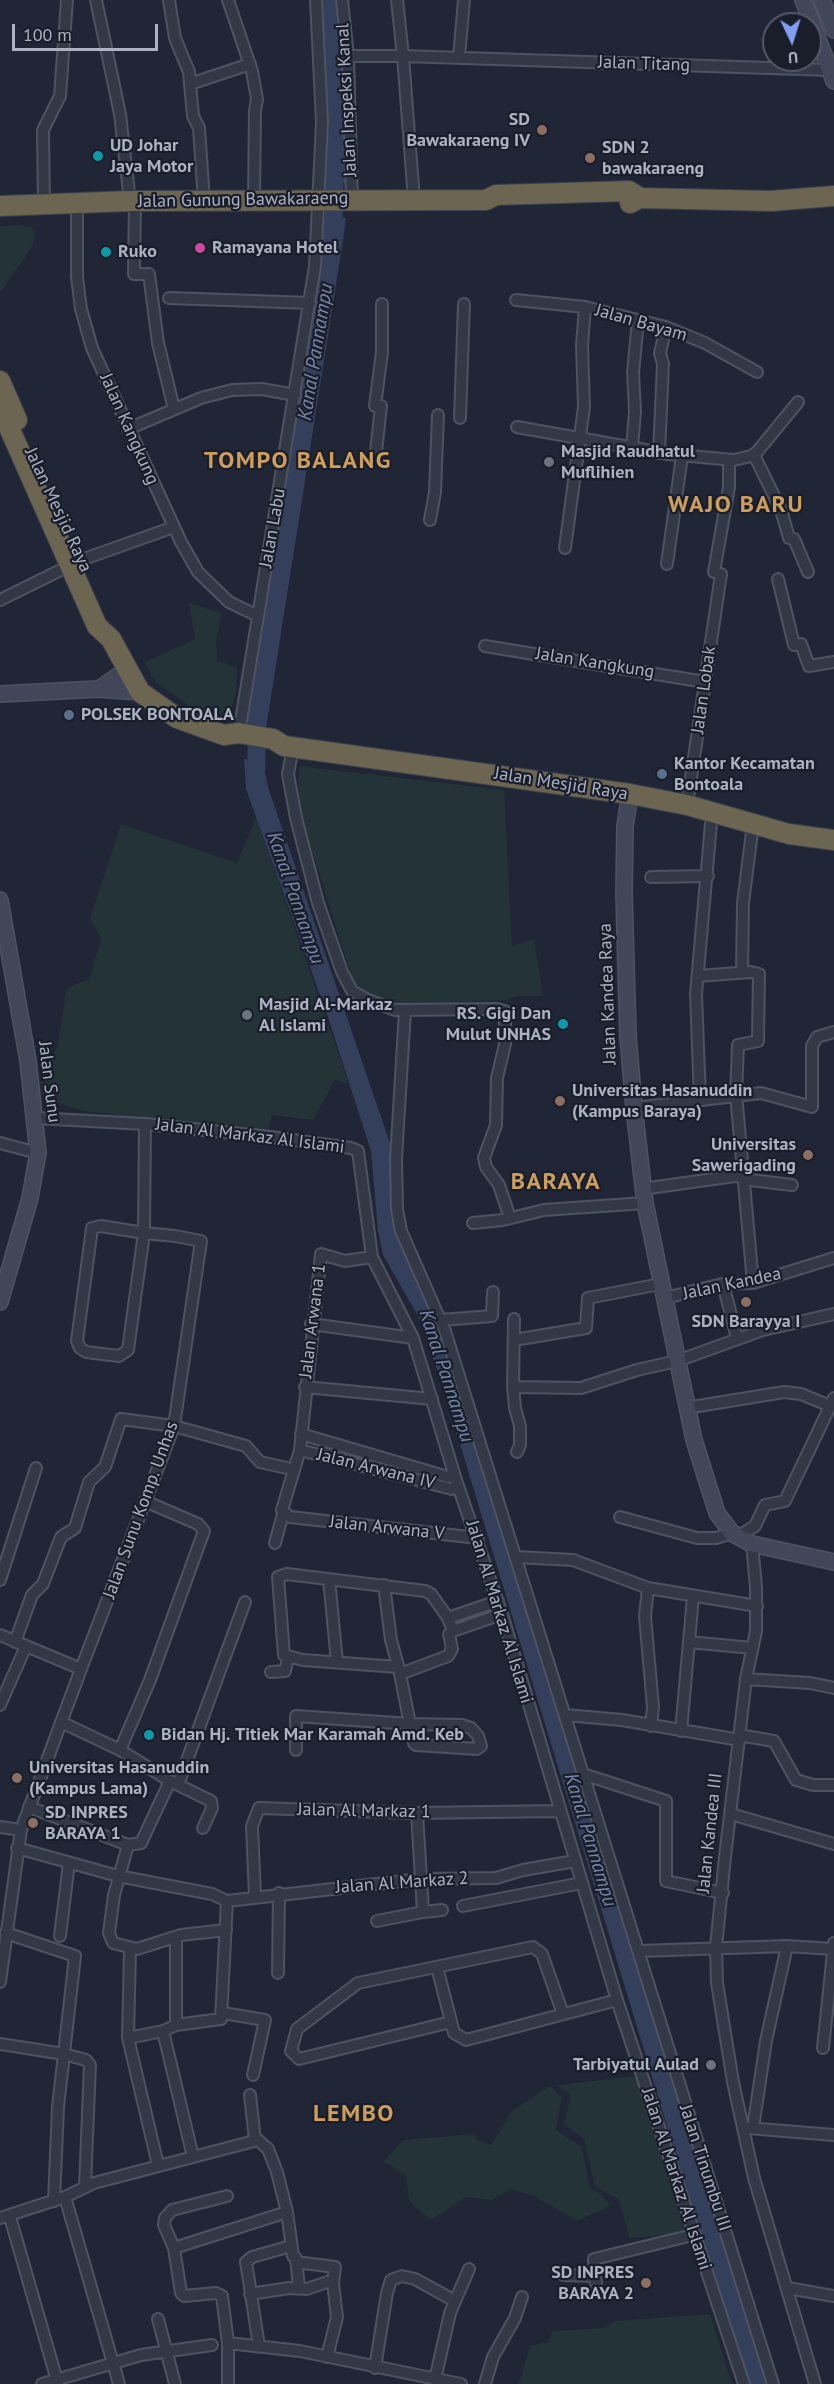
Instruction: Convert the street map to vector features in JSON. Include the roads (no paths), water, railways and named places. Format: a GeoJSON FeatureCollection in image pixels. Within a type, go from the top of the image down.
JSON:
{"type":"FeatureCollection","features":[{"type":"Feature","properties":{"kind":"highway","name":"Jalan Gunung Bawakaraeng"},"geometry":{"type":"LineString","coordinates":[[0,206],[133,201],[350,199],[486,200],[500,207],[515,207],[632,203],[640,198],[771,201],[834,196]]}},
{"type":"Feature","properties":{"kind":"highway","name":"Jalan Mesjid Raya"},"geometry":{"type":"LineString","coordinates":[[1,394],[76,562],[97,626],[111,639],[140,692],[177,718],[257,741],[630,794],[687,805],[807,838],[834,840]]}},
{"type":"Feature","properties":{"kind":"street"},"geometry":{"type":"LineString","coordinates":[[44,205],[43,130],[60,96],[67,0]]}},
{"type":"Feature","properties":{"kind":"street"},"geometry":{"type":"LineString","coordinates":[[96,0],[120,114],[133,201],[134,274],[149,274],[158,343],[174,409]]}},
{"type":"Feature","properties":{"kind":"street"},"geometry":{"type":"LineString","coordinates":[[169,0],[175,38],[188,68],[193,116],[199,128],[204,201]]}},
{"type":"Feature","properties":{"kind":"street"},"geometry":{"type":"LineString","coordinates":[[228,0],[250,64],[257,99],[254,201]]}},
{"type":"Feature","properties":{"kind":"street","name":"Jalan Labu"},"geometry":{"type":"LineString","coordinates":[[316,0],[322,122],[321,200],[310,303],[258,616],[257,741],[288,774],[294,810],[318,903],[342,972],[352,991],[395,1010],[505,1011],[506,1044],[497,1078],[496,1125],[484,1158],[486,1167],[499,1185],[510,1218]]}},
{"type":"Feature","properties":{"kind":"street","name":"Jalan Inspeksi Kanal"},"geometry":{"type":"LineString","coordinates":[[342,0],[348,56],[350,199]]}},
{"type":"Feature","properties":{"kind":"street"},"geometry":{"type":"LineString","coordinates":[[397,0],[414,200]]}},
{"type":"Feature","properties":{"kind":"street"},"geometry":{"type":"LineString","coordinates":[[459,57],[464,0]]}},
{"type":"Feature","properties":{"kind":"street"},"geometry":{"type":"LineString","coordinates":[[803,0],[832,75]]}},
{"type":"Feature","properties":{"kind":"street"},"geometry":{"type":"LineString","coordinates":[[822,0],[834,30]]}},
{"type":"Feature","properties":{"kind":"street"},"geometry":{"type":"LineString","coordinates":[[348,56],[403,57]]}},
{"type":"Feature","properties":{"kind":"street","name":"Jalan Titang"},"geometry":{"type":"LineString","coordinates":[[403,57],[459,57],[832,75]]}},
{"type":"Feature","properties":{"kind":"street"},"geometry":{"type":"LineString","coordinates":[[190,84],[250,64]]}},
{"type":"Feature","properties":{"kind":"street","name":"Jalan Kangkung"},"geometry":{"type":"LineString","coordinates":[[77,204],[77,277],[81,309],[92,348],[174,527],[204,580],[229,602],[258,616]]}},
{"type":"Feature","properties":{"kind":"street"},"geometry":{"type":"LineString","coordinates":[[169,298],[310,303]]}},
{"type":"Feature","properties":{"kind":"street","name":"Jalan Bayam"},"geometry":{"type":"LineString","coordinates":[[516,300],[585,307],[666,327],[705,342],[757,372]]}},
{"type":"Feature","properties":{"kind":"street"},"geometry":{"type":"LineString","coordinates":[[376,452],[382,304]]}},
{"type":"Feature","properties":{"kind":"street"},"geometry":{"type":"LineString","coordinates":[[460,418],[464,304]]}},
{"type":"Feature","properties":{"kind":"street"},"geometry":{"type":"LineString","coordinates":[[565,548],[584,407],[582,352],[585,307]]}},
{"type":"Feature","properties":{"kind":"street"},"geometry":{"type":"LineString","coordinates":[[632,448],[635,411],[633,373],[638,320]]}},
{"type":"Feature","properties":{"kind":"street"},"geometry":{"type":"LineString","coordinates":[[659,453],[663,364],[660,353],[666,327]]}},
{"type":"Feature","properties":{"kind":"street"},"geometry":{"type":"LineString","coordinates":[[128,429],[201,398],[232,390],[262,389],[295,394]]}},
{"type":"Feature","properties":{"kind":"street"},"geometry":{"type":"LineString","coordinates":[[517,427],[659,453],[742,460],[754,454],[798,402]]}},
{"type":"Feature","properties":{"kind":"street"},"geometry":{"type":"LineString","coordinates":[[430,520],[435,492],[438,415]]}},
{"type":"Feature","properties":{"kind":"street"},"geometry":{"type":"LineString","coordinates":[[754,454],[781,510],[789,538],[794,538],[808,572]]}},
{"type":"Feature","properties":{"kind":"street"},"geometry":{"type":"LineString","coordinates":[[667,564],[682,456]]}},
{"type":"Feature","properties":{"kind":"street","name":"Jalan Lobak"},"geometry":{"type":"LineString","coordinates":[[687,805],[729,487],[729,460]]}},
{"type":"Feature","properties":{"kind":"street"},"geometry":{"type":"LineString","coordinates":[[0,600],[76,562],[174,527]]}},
{"type":"Feature","properties":{"kind":"street"},"geometry":{"type":"LineString","coordinates":[[778,579],[794,645],[801,644],[809,666],[834,662]]}},
{"type":"Feature","properties":{"kind":"street","name":"Jalan Kangkung"},"geometry":{"type":"LineString","coordinates":[[485,646],[705,682]]}},
{"type":"Feature","properties":{"kind":"street"},"geometry":{"type":"LineString","coordinates":[[99,689],[126,669]]}},
{"type":"Feature","properties":{"kind":"street"},"geometry":{"type":"LineString","coordinates":[[0,694],[99,689],[140,692]]}},
{"type":"Feature","properties":{"kind":"street","name":"Jalan Kandea Raya"},"geometry":{"type":"LineString","coordinates":[[630,794],[625,826],[624,894],[628,1036],[643,1196],[662,1291]]}},
{"type":"Feature","properties":{"kind":"street"},"geometry":{"type":"LineString","coordinates":[[700,1100],[698,976],[712,812]]}},
{"type":"Feature","properties":{"kind":"street"},"geometry":{"type":"LineString","coordinates":[[742,972],[741,958],[744,953],[742,903],[753,824]]}},
{"type":"Feature","properties":{"kind":"street"},"geometry":{"type":"LineString","coordinates":[[651,878],[708,876]]}},
{"type":"Feature","properties":{"kind":"street","name":"Jalan Sunu"},"geometry":{"type":"LineString","coordinates":[[0,900],[28,1061],[38,1152],[30,1198],[0,1302]]}},
{"type":"Feature","properties":{"kind":"street"},"geometry":{"type":"LineString","coordinates":[[698,976],[742,972],[759,974],[759,1034],[757,1043],[738,1045],[736,1094],[753,1283]]}},
{"type":"Feature","properties":{"kind":"street","name":"Jalan Tinumbu III"},"geometry":{"type":"LineString","coordinates":[[405,1011],[396,1159],[397,1209],[405,1245],[441,1320],[773,2384]]}},
{"type":"Feature","properties":{"kind":"street"},"geometry":{"type":"LineString","coordinates":[[634,1108],[736,1094],[767,1094],[812,1107],[813,1046],[817,1037],[834,1032]]}},
{"type":"Feature","properties":{"kind":"street","name":"Jalan Al Markaz Al Islami"},"geometry":{"type":"LineString","coordinates":[[35,1118],[145,1124],[355,1149],[359,1155],[372,1257],[413,1338],[498,1601],[617,2000],[744,2384]]}},
{"type":"Feature","properties":{"kind":"street"},"geometry":{"type":"LineString","coordinates":[[144,1233],[101,1226],[91,1230],[77,1341],[80,1348],[86,1352],[119,1356],[128,1350],[144,1233],[145,1124]]}},
{"type":"Feature","properties":{"kind":"street"},"geometry":{"type":"LineString","coordinates":[[0,1143],[38,1152]]}},
{"type":"Feature","properties":{"kind":"street"},"geometry":{"type":"LineString","coordinates":[[473,1222],[510,1218],[544,1209],[643,1196],[742,1177],[792,1185]]}},
{"type":"Feature","properties":{"kind":"street","name":"Jalan Sunu Komp. Unhas"},"geometry":{"type":"LineString","coordinates":[[0,1982],[5,1929],[21,1830],[174,1426],[201,1241],[144,1233]]}},
{"type":"Feature","properties":{"kind":"street","name":"Jalan Arwana 1"},"geometry":{"type":"LineString","coordinates":[[275,1543],[283,1514],[282,1506],[300,1450],[311,1324],[321,1254],[345,1261],[372,1257]]}},
{"type":"Feature","properties":{"kind":"street","name":"Jalan Kandea"},"geometry":{"type":"LineString","coordinates":[[514,1340],[586,1328],[588,1298],[753,1283],[834,1258]]}},
{"type":"Feature","properties":{"kind":"street"},"geometry":{"type":"LineString","coordinates":[[723,1284],[737,1338]]}},
{"type":"Feature","properties":{"kind":"street","name":"Jalan Kandea III"},"geometry":{"type":"LineString","coordinates":[[662,1291],[686,1408],[711,1498],[717,1513],[741,1538],[757,1606],[746,1679],[716,1947],[721,2011],[748,2128],[754,2178],[815,2384]]}},
{"type":"Feature","properties":{"kind":"street"},"geometry":{"type":"LineString","coordinates":[[441,1320],[492,1316],[493,1292]]}},
{"type":"Feature","properties":{"kind":"street"},"geometry":{"type":"LineString","coordinates":[[514,1387],[581,1388],[637,1370],[677,1361],[737,1338],[793,1322],[834,1314]]}},
{"type":"Feature","properties":{"kind":"street"},"geometry":{"type":"LineString","coordinates":[[514,1319],[515,1408],[520,1426],[520,1445],[517,1452]]}},
{"type":"Feature","properties":{"kind":"street"},"geometry":{"type":"LineString","coordinates":[[311,1324],[413,1338]]}},
{"type":"Feature","properties":{"kind":"street"},"geometry":{"type":"LineString","coordinates":[[305,1387],[432,1399]]}},
{"type":"Feature","properties":{"kind":"street"},"geometry":{"type":"LineString","coordinates":[[686,1408],[784,1392],[832,1402],[784,1503],[765,1505],[755,1526],[741,1538]]}},
{"type":"Feature","properties":{"kind":"street"},"geometry":{"type":"LineString","coordinates":[[0,1705],[20,1644],[32,1594],[43,1584],[61,1537],[75,1528],[89,1482],[105,1467],[119,1421],[127,1418],[174,1426],[246,1446],[260,1462],[287,1468]]}},
{"type":"Feature","properties":{"kind":"street"},"geometry":{"type":"LineString","coordinates":[[301,1434],[448,1477]]}},
{"type":"Feature","properties":{"kind":"street","name":"Jalan Arwana IV"},"geometry":{"type":"LineString","coordinates":[[300,1450],[452,1489]]}},
{"type":"Feature","properties":{"kind":"street"},"geometry":{"type":"LineString","coordinates":[[0,1580],[36,1468]]}},
{"type":"Feature","properties":{"kind":"street"},"geometry":{"type":"LineString","coordinates":[[120,1750],[150,1680],[204,1531],[198,1524],[147,1502]]}},
{"type":"Feature","properties":{"kind":"street","name":"Jalan Arwana V"},"geometry":{"type":"LineString","coordinates":[[283,1514],[296,1518],[478,1538]]}},
{"type":"Feature","properties":{"kind":"street"},"geometry":{"type":"LineString","coordinates":[[620,1517],[697,1538],[741,1538],[834,1562]]}},
{"type":"Feature","properties":{"kind":"street"},"geometry":{"type":"LineString","coordinates":[[516,1557],[573,1560],[648,1588],[757,1606]]}},
{"type":"Feature","properties":{"kind":"street"},"geometry":{"type":"LineString","coordinates":[[453,1630],[448,1618],[431,1594],[425,1591],[287,1574],[278,1577],[282,1651],[288,1658],[399,1670],[448,1656],[452,1648],[448,1637],[453,1630],[502,1614]]}},
{"type":"Feature","properties":{"kind":"street"},"geometry":{"type":"LineString","coordinates":[[329,1579],[338,1662]]}},
{"type":"Feature","properties":{"kind":"street"},"geometry":{"type":"LineString","coordinates":[[296,1750],[296,1716],[411,1724],[462,1725],[476,1732],[481,1746],[471,1751],[418,1746],[411,1724],[391,1640],[384,1585]]}},
{"type":"Feature","properties":{"kind":"street"},"geometry":{"type":"LineString","coordinates":[[648,1588],[645,1616],[653,1707],[651,1726]]}},
{"type":"Feature","properties":{"kind":"street"},"geometry":{"type":"LineString","coordinates":[[681,1731],[693,1597]]}},
{"type":"Feature","properties":{"kind":"street"},"geometry":{"type":"LineString","coordinates":[[448,1618],[498,1601]]}},
{"type":"Feature","properties":{"kind":"street"},"geometry":{"type":"LineString","coordinates":[[29,1807],[128,1845],[141,1843],[174,1783],[245,1602]]}},
{"type":"Feature","properties":{"kind":"street"},"geometry":{"type":"LineString","coordinates":[[0,1635],[81,1669]]}},
{"type":"Feature","properties":{"kind":"street"},"geometry":{"type":"LineString","coordinates":[[689,1642],[752,1648]]}},
{"type":"Feature","properties":{"kind":"street"},"geometry":{"type":"LineString","coordinates":[[271,1672],[285,1671],[288,1658]]}},
{"type":"Feature","properties":{"kind":"street"},"geometry":{"type":"LineString","coordinates":[[746,1679],[810,1683],[834,1688]]}},
{"type":"Feature","properties":{"kind":"street"},"geometry":{"type":"LineString","coordinates":[[565,1715],[774,1741],[796,1780],[813,1785],[834,1785]]}},
{"type":"Feature","properties":{"kind":"street"},"geometry":{"type":"LineString","coordinates":[[61,1722],[120,1750],[174,1783],[211,1800],[212,1808],[203,1828]]}},
{"type":"Feature","properties":{"kind":"street"},"geometry":{"type":"LineString","coordinates":[[583,1774],[666,1801],[665,1880],[723,1893]]}},
{"type":"Feature","properties":{"kind":"street","name":"Jalan Al Markaz 1"},"geometry":{"type":"LineString","coordinates":[[255,1896],[252,1826],[258,1809],[417,1813],[560,1811]]}},
{"type":"Feature","properties":{"kind":"street"},"geometry":{"type":"LineString","coordinates":[[417,1813],[423,1912]]}},
{"type":"Feature","properties":{"kind":"street"},"geometry":{"type":"LineString","coordinates":[[731,1814],[834,1844]]}},
{"type":"Feature","properties":{"kind":"street"},"geometry":{"type":"LineString","coordinates":[[0,1827],[21,1830]]}},
{"type":"Feature","properties":{"kind":"street"},"geometry":{"type":"LineString","coordinates":[[128,1845],[118,1876],[109,1937],[113,1943],[137,1949],[157,1941],[226,1930]]}},
{"type":"Feature","properties":{"kind":"street"},"geometry":{"type":"LineString","coordinates":[[17,1848],[118,1876],[212,1894],[227,1901],[221,2019],[176,2025],[163,2031],[129,2037]]}},
{"type":"Feature","properties":{"kind":"street","name":"Jalan Al Markaz 2"},"geometry":{"type":"LineString","coordinates":[[227,1901],[279,1893],[421,1879],[496,1878],[523,1870],[575,1862]]}},
{"type":"Feature","properties":{"kind":"street"},"geometry":{"type":"LineString","coordinates":[[60,1936],[69,1863]]}},
{"type":"Feature","properties":{"kind":"street"},"geometry":{"type":"LineString","coordinates":[[463,1906],[582,1883]]}},
{"type":"Feature","properties":{"kind":"street"},"geometry":{"type":"LineString","coordinates":[[278,1973],[279,1893]]}},
{"type":"Feature","properties":{"kind":"street"},"geometry":{"type":"LineString","coordinates":[[376,1921],[442,1910]]}},
{"type":"Feature","properties":{"kind":"street"},"geometry":{"type":"LineString","coordinates":[[5,1929],[75,1956],[54,2148],[54,2201]]}},
{"type":"Feature","properties":{"kind":"street"},"geometry":{"type":"LineString","coordinates":[[176,1937],[176,2025]]}},
{"type":"Feature","properties":{"kind":"street"},"geometry":{"type":"LineString","coordinates":[[787,1946],[748,2128],[834,2135]]}},
{"type":"Feature","properties":{"kind":"street"},"geometry":{"type":"LineString","coordinates":[[451,2022],[299,2059],[292,2055],[292,2045],[297,2029],[347,1989],[369,1979],[533,1947],[542,1954],[563,2014]]}},
{"type":"Feature","properties":{"kind":"street"},"geometry":{"type":"LineString","coordinates":[[639,1951],[716,1947],[834,1947],[823,2048]]}},
{"type":"Feature","properties":{"kind":"street"},"geometry":{"type":"LineString","coordinates":[[130,1949],[129,2037],[158,2165]]}},
{"type":"Feature","properties":{"kind":"street"},"geometry":{"type":"LineString","coordinates":[[437,1967],[454,2032],[459,2037],[472,2040],[617,2000]]}},
{"type":"Feature","properties":{"kind":"street"},"geometry":{"type":"LineString","coordinates":[[223,2013],[265,2020],[253,2075]]}},
{"type":"Feature","properties":{"kind":"street"},"geometry":{"type":"LineString","coordinates":[[163,2031],[193,2157]]}},
{"type":"Feature","properties":{"kind":"street"},"geometry":{"type":"LineString","coordinates":[[0,2044],[63,2054],[86,2060],[91,2067],[85,2186]]}},
{"type":"Feature","properties":{"kind":"street"},"geometry":{"type":"LineString","coordinates":[[250,2095],[255,2140]]}},
{"type":"Feature","properties":{"kind":"street"},"geometry":{"type":"LineString","coordinates":[[57,2382],[5,2217],[65,2197],[85,2186],[255,2140],[265,2144],[270,2151],[287,2212],[299,2288]]}},
{"type":"Feature","properties":{"kind":"street"},"geometry":{"type":"LineString","coordinates":[[227,2196],[172,2210],[165,2218],[164,2225],[174,2248],[181,2293],[184,2295],[216,2293],[222,2296],[228,2343],[228,2384]]}},
{"type":"Feature","properties":{"kind":"street"},"geometry":{"type":"LineString","coordinates":[[65,2197],[119,2384]]}},
{"type":"Feature","properties":{"kind":"street"},"geometry":{"type":"LineString","coordinates":[[174,2248],[287,2212]]}},
{"type":"Feature","properties":{"kind":"street"},"geometry":{"type":"LineString","coordinates":[[597,2290],[594,2259],[693,2235]]}},
{"type":"Feature","properties":{"kind":"street"},"geometry":{"type":"LineString","coordinates":[[259,2346],[246,2260],[291,2246]]}},
{"type":"Feature","properties":{"kind":"street"},"geometry":{"type":"LineString","coordinates":[[296,2262],[335,2267],[333,2283],[337,2317],[334,2337],[327,2357]]}},
{"type":"Feature","properties":{"kind":"street"},"geometry":{"type":"LineString","coordinates":[[435,2380],[450,2313],[469,2269]]}},
{"type":"Feature","properties":{"kind":"street"},"geometry":{"type":"LineString","coordinates":[[563,2275],[595,2276]]}},
{"type":"Feature","properties":{"kind":"street"},"geometry":{"type":"LineString","coordinates":[[375,2368],[391,2280],[402,2276],[415,2278],[455,2301]]}},
{"type":"Feature","properties":{"kind":"street"},"geometry":{"type":"LineString","coordinates":[[250,2294],[333,2283]]}},
{"type":"Feature","properties":{"kind":"street"},"geometry":{"type":"LineString","coordinates":[[788,2288],[834,2296]]}},
{"type":"Feature","properties":{"kind":"street"},"geometry":{"type":"LineString","coordinates":[[485,2384],[493,2356],[515,2319],[522,2297]]}},
{"type":"Feature","properties":{"kind":"street"},"geometry":{"type":"LineString","coordinates":[[158,2319],[175,2384]]}},
{"type":"Feature","properties":{"kind":"street"},"geometry":{"type":"LineString","coordinates":[[228,2343],[327,2357],[461,2384]]}},
{"type":"Feature","properties":{"kind":"street"},"geometry":{"type":"LineString","coordinates":[[42,2384],[57,2382],[114,2363],[162,2351],[167,2353],[212,2344]]}},
{"type":"Feature","properties":{"kind":"water"},"geometry":{"type":"Polygon","coordinates":[[[321,0],[339,0],[347,183],[326,183],[321,0]]]}},
{"type":"Feature","properties":{"kind":"water"},"geometry":{"type":"Polygon","coordinates":[[[323,218],[346,218],[266,728],[245,725],[320,265],[323,218]]]}},
{"type":"Feature","properties":{"kind":"water"},"geometry":{"type":"Polygon","coordinates":[[[244,759],[263,763],[268,787],[392,1149],[396,1207],[439,1317],[770,2384],[746,2384],[743,2376],[439,1375],[418,1316],[383,1255],[378,1231],[371,1151],[328,1017],[246,789],[244,759]]]}},
{"type":"Feature","properties":{"kind":"waterway","name":"Kanal Pannampu"},"geometry":{"type":"LineString","coordinates":[[333,241],[335,158]]}},
{"type":"Feature","properties":{"kind":"waterway","name":"Kanal Pannampu"},"geometry":{"type":"LineString","coordinates":[[256,784],[257,722]]}},
{"type":"Feature","properties":{"kind":"place","name":"SD Bawakaraeng IV"},"geometry":{"type":"Point","coordinates":[542,130]}},
{"type":"Feature","properties":{"kind":"place","name":"UD Johar Jaya Motor"},"geometry":{"type":"Point","coordinates":[98,156]}},
{"type":"Feature","properties":{"kind":"place","name":"SDN 2 bawakaraeng"},"geometry":{"type":"Point","coordinates":[590,158]}},
{"type":"Feature","properties":{"kind":"place","name":"Ramayana Hotel"},"geometry":{"type":"Point","coordinates":[200,248]}},
{"type":"Feature","properties":{"kind":"place","name":"Ruko"},"geometry":{"type":"Point","coordinates":[106,252]}},
{"type":"Feature","properties":{"kind":"place","name":"Masjid Raudhatul Muflihien"},"geometry":{"type":"Point","coordinates":[549,462]}},
{"type":"Feature","properties":{"kind":"place","name":"POLSEK BONTOALA"},"geometry":{"type":"Point","coordinates":[69,715]}},
{"type":"Feature","properties":{"kind":"place","name":"Kantor Kecamatan Bontoala"},"geometry":{"type":"Point","coordinates":[662,774]}},
{"type":"Feature","properties":{"kind":"place","name":"Masjid Al-Markaz Al Islami"},"geometry":{"type":"Point","coordinates":[247,1015]}},
{"type":"Feature","properties":{"kind":"place","name":"RS. Gigi Dan Mulut UNHAS"},"geometry":{"type":"Point","coordinates":[563,1024]}},
{"type":"Feature","properties":{"kind":"place","name":"Universitas Hasanuddin (Kampus Baraya)"},"geometry":{"type":"Point","coordinates":[560,1101]}},
{"type":"Feature","properties":{"kind":"place","name":"Universitas Sawerigading"},"geometry":{"type":"Point","coordinates":[808,1155]}},
{"type":"Feature","properties":{"kind":"place","name":"SDN Barayya I"},"geometry":{"type":"Point","coordinates":[746,1302]}},
{"type":"Feature","properties":{"kind":"place","name":"Bidan Hj. Titiek Mar Karamah Amd. Keb"},"geometry":{"type":"Point","coordinates":[149,1735]}},
{"type":"Feature","properties":{"kind":"place","name":"Universitas Hasanuddin (Kampus Lama)"},"geometry":{"type":"Point","coordinates":[17,1778]}},
{"type":"Feature","properties":{"kind":"place","name":"SD INPRES BARAYA 1"},"geometry":{"type":"Point","coordinates":[33,1823]}},
{"type":"Feature","properties":{"kind":"place","name":"Tarbiyatul Aulad"},"geometry":{"type":"Point","coordinates":[711,2065]}},
{"type":"Feature","properties":{"kind":"place","name":"SD INPRES BARAYA 2"},"geometry":{"type":"Point","coordinates":[646,2283]}},
{"type":"Feature","properties":{"kind":"district","name":"TOMPO BALANG"},"geometry":{"type":"Point","coordinates":[298,461]}},
{"type":"Feature","properties":{"kind":"district","name":"WAJO BARU"},"geometry":{"type":"Point","coordinates":[736,505]}},
{"type":"Feature","properties":{"kind":"district","name":"BARAYA"},"geometry":{"type":"Point","coordinates":[556,1182]}},
{"type":"Feature","properties":{"kind":"district","name":"LEMBO"},"geometry":{"type":"Point","coordinates":[354,2114]}}]}
